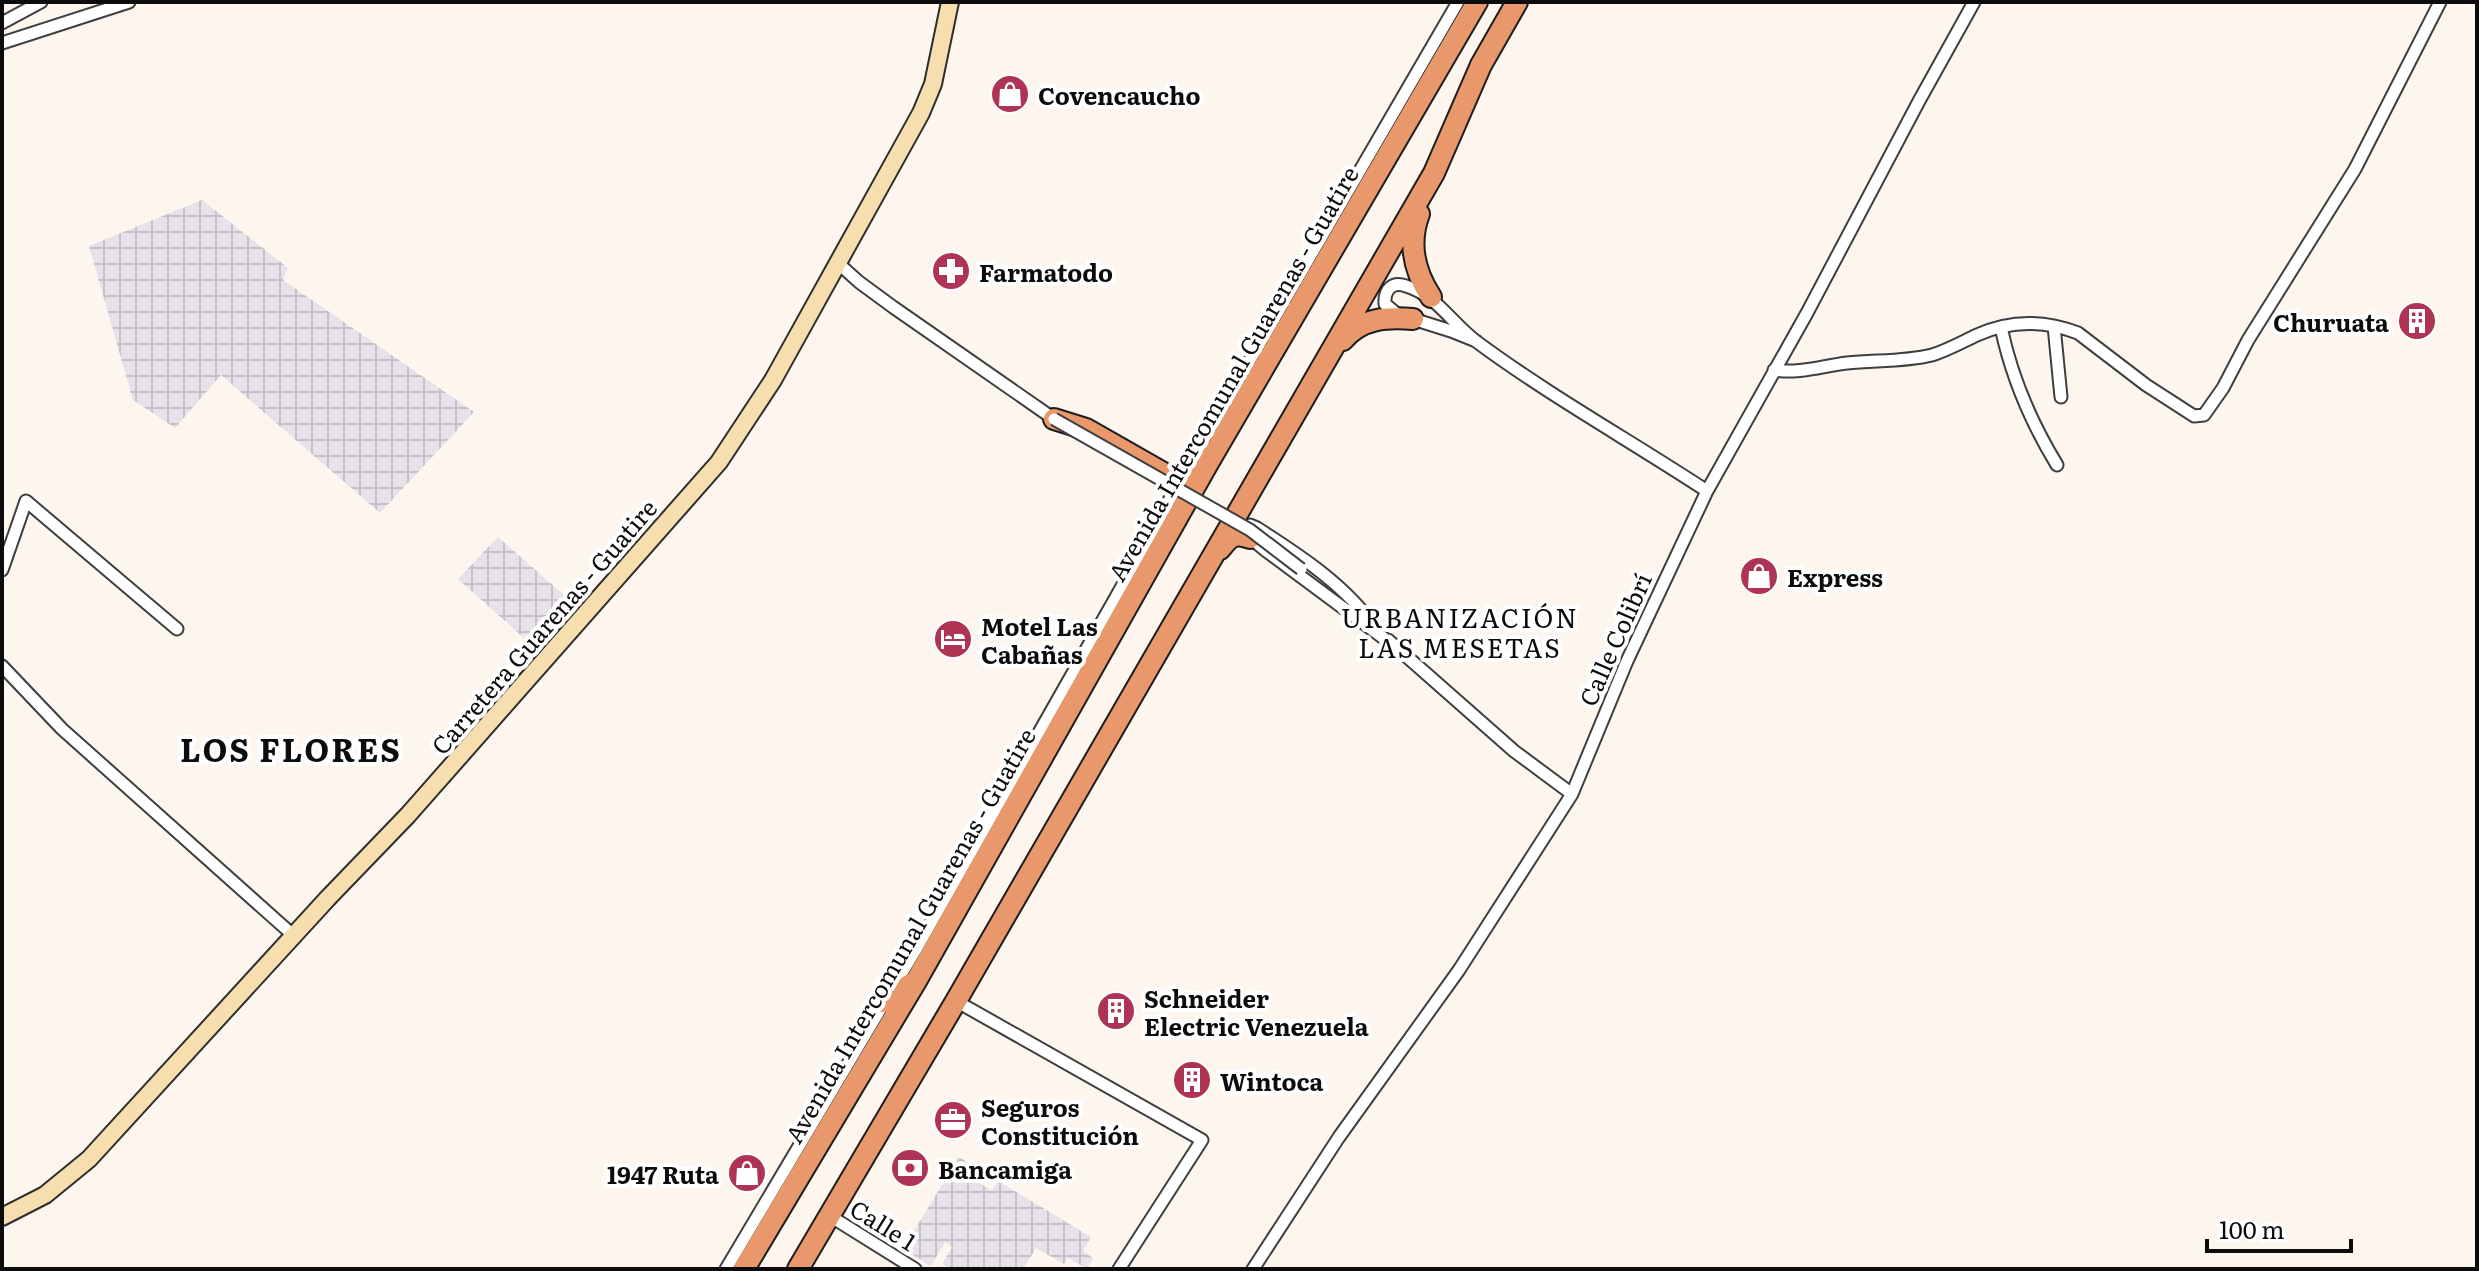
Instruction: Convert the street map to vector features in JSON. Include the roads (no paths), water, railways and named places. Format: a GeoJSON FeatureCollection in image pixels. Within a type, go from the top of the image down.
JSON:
{"type":"FeatureCollection","features":[{"type":"Feature","properties":{"kind":"highway","name":"Avenida Intercomunal Guarenas - Guatire"},"geometry":{"type":"LineString","coordinates":[[744,1269],[916,981],[1208,463],[1477,2]]}},
{"type":"Feature","properties":{"kind":"highway"},"geometry":{"type":"LineString","coordinates":[[1431,297],[1419,279],[1415,264],[1415,223],[1481,65],[1517,2]]}},
{"type":"Feature","properties":{"kind":"highway"},"geometry":{"type":"LineString","coordinates":[[798,1269],[1434,173]]}},
{"type":"Feature","properties":{"kind":"highway"},"geometry":{"type":"LineString","coordinates":[[1328,358],[1350,332],[1363,324],[1378,319],[1413,319]]}},
{"type":"Feature","properties":{"kind":"highway"},"geometry":{"type":"LineString","coordinates":[[1054,419],[1082,440],[1164,488],[1176,489],[1195,478],[1208,463]]}},
{"type":"Feature","properties":{"kind":"highway"},"geometry":{"type":"LineString","coordinates":[[1203,572],[1230,538],[1253,533],[1247,516],[1259,473]]}},
{"type":"Feature","properties":{"kind":"highway"},"geometry":{"type":"LineString","coordinates":[[1176,489],[1179,505],[1176,519]]}},
{"type":"Feature","properties":{"kind":"highway"},"geometry":{"type":"LineString","coordinates":[[1134,596],[1141,553]]}},
{"type":"Feature","properties":{"kind":"highway"},"geometry":{"type":"LineString","coordinates":[[883,1002],[916,981]]}},
{"type":"Feature","properties":{"kind":"main road","name":"Carretera Guarenas - Guatire"},"geometry":{"type":"LineString","coordinates":[[2,1217],[45,1195],[89,1159],[408,815],[719,462],[773,380],[921,113],[933,84],[950,2]]}},
{"type":"Feature","properties":{"kind":"street"},"geometry":{"type":"LineString","coordinates":[[2,23],[41,2]]}},
{"type":"Feature","properties":{"kind":"street"},"geometry":{"type":"LineString","coordinates":[[2,43],[129,2]]}},
{"type":"Feature","properties":{"kind":"street","name":"Avenida Intercomunal Guarenas - Guatire"},"geometry":{"type":"LineString","coordinates":[[726,1269],[918,946],[1176,489],[1458,2]]}},
{"type":"Feature","properties":{"kind":"street","name":"Calle Colibrí"},"geometry":{"type":"LineString","coordinates":[[1253,1269],[1339,1137],[1459,970],[1572,794],[1627,661],[1707,491],[1974,2]]}},
{"type":"Feature","properties":{"kind":"street"},"geometry":{"type":"LineString","coordinates":[[1774,370],[1795,372],[1848,363],[1921,357],[2022,322],[2067,329],[2087,338],[2146,385],[2194,416],[2206,413],[2355,169],[2440,2]]}},
{"type":"Feature","properties":{"kind":"street"},"geometry":{"type":"LineString","coordinates":[[839,264],[893,307],[1054,419],[1250,530],[1375,628],[1514,751],[1572,794]]}},
{"type":"Feature","properties":{"kind":"street"},"geometry":{"type":"LineString","coordinates":[[1476,341],[1397,314],[1385,304],[1384,295],[1396,284],[1406,285],[1431,297],[1476,341],[1707,491]]}},
{"type":"Feature","properties":{"kind":"street"},"geometry":{"type":"LineString","coordinates":[[2054,326],[2061,397]]}},
{"type":"Feature","properties":{"kind":"street"},"geometry":{"type":"LineString","coordinates":[[2001,327],[2006,350],[2030,414],[2057,465]]}},
{"type":"Feature","properties":{"kind":"street"},"geometry":{"type":"LineString","coordinates":[[2,570],[26,501],[177,629]]}},
{"type":"Feature","properties":{"kind":"street"},"geometry":{"type":"LineString","coordinates":[[1253,533],[1344,592],[1367,615],[1375,628]]}},
{"type":"Feature","properties":{"kind":"street"},"geometry":{"type":"LineString","coordinates":[[1253,533],[1338,606],[1393,645]]}},
{"type":"Feature","properties":{"kind":"street"},"geometry":{"type":"LineString","coordinates":[[2,666],[62,729],[294,936]]}},
{"type":"Feature","properties":{"kind":"street"},"geometry":{"type":"LineString","coordinates":[[956,1001],[1202,1140],[1119,1269]]}},
{"type":"Feature","properties":{"kind":"street","name":"Calle 1"},"geometry":{"type":"LineString","coordinates":[[830,1216],[915,1269]]}},
{"type":"Feature","properties":{"kind":"place","name":"Covencaucho"},"geometry":{"type":"Point","coordinates":[1010,94]}},
{"type":"Feature","properties":{"kind":"place","name":"Farmatodo"},"geometry":{"type":"Point","coordinates":[951,271]}},
{"type":"Feature","properties":{"kind":"place","name":"Churuata"},"geometry":{"type":"Point","coordinates":[2417,321]}},
{"type":"Feature","properties":{"kind":"place","name":"Express"},"geometry":{"type":"Point","coordinates":[1759,576]}},
{"type":"Feature","properties":{"kind":"place","name":"Motel Las Cabañas"},"geometry":{"type":"Point","coordinates":[953,639]}},
{"type":"Feature","properties":{"kind":"place","name":"Schneider Electric Venezuela"},"geometry":{"type":"Point","coordinates":[1116,1011]}},
{"type":"Feature","properties":{"kind":"place","name":"Wintoca"},"geometry":{"type":"Point","coordinates":[1192,1080]}},
{"type":"Feature","properties":{"kind":"place","name":"Seguros Constitución"},"geometry":{"type":"Point","coordinates":[953,1120]}},
{"type":"Feature","properties":{"kind":"place","name":"Bancamiga"},"geometry":{"type":"Point","coordinates":[910,1168]}},
{"type":"Feature","properties":{"kind":"place","name":"1947 Ruta"},"geometry":{"type":"Point","coordinates":[747,1173]}},
{"type":"Feature","properties":{"kind":"district","name":"URBANIZACIÓN LAS MESETAS"},"geometry":{"type":"Point","coordinates":[1460,631]}},
{"type":"Feature","properties":{"kind":"district","name":"LOS FLORES"},"geometry":{"type":"Point","coordinates":[291,748]}}]}
